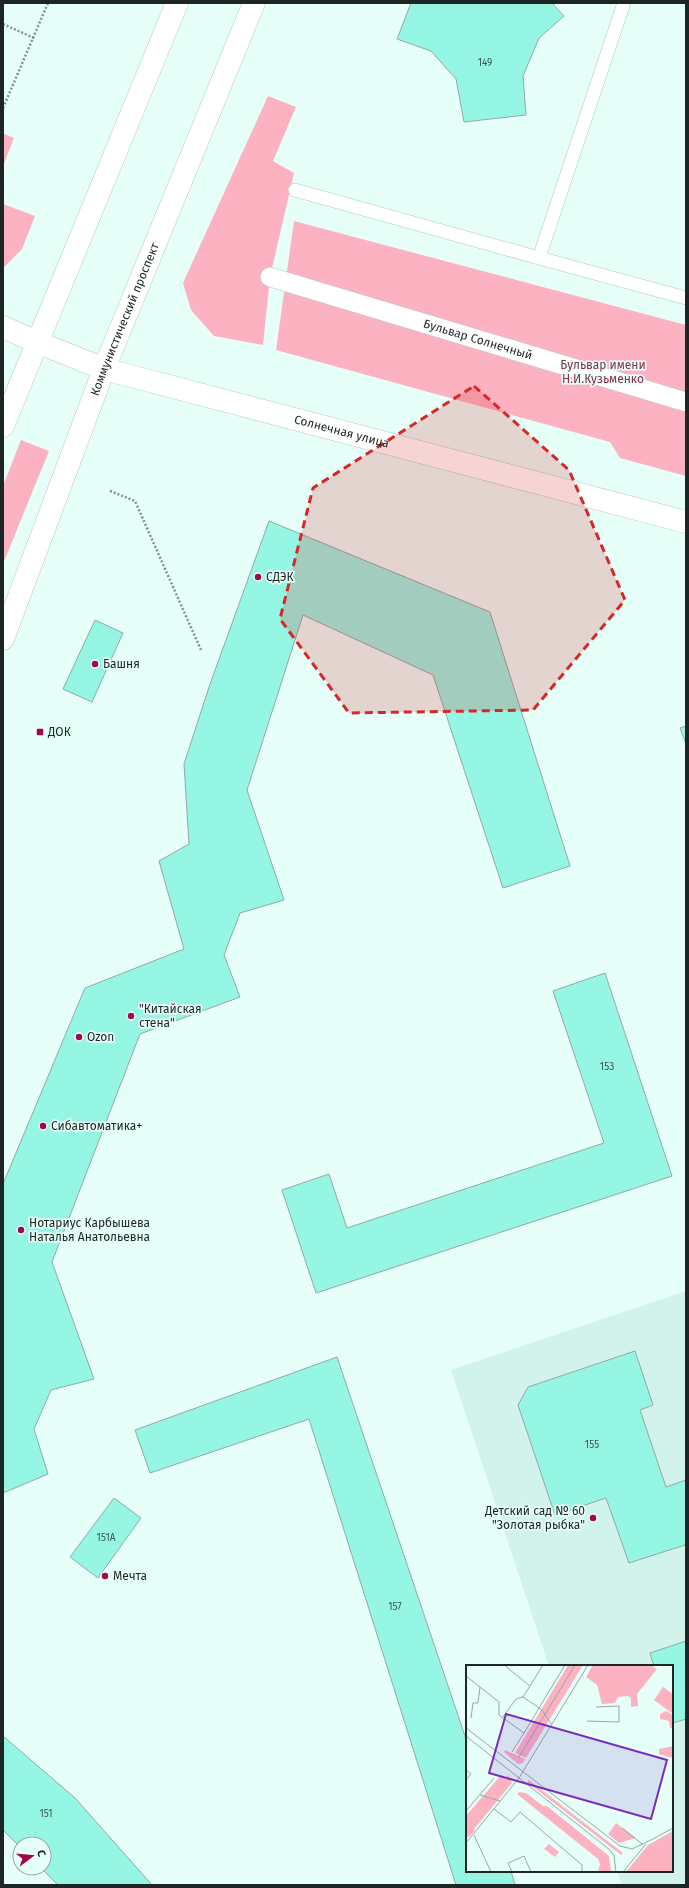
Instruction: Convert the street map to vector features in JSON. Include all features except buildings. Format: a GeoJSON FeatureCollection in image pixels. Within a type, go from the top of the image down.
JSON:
{"type":"FeatureCollection","features":[{"type":"Feature","properties":{"kind":"main road"},"geometry":{"type":"LineString","coordinates":[[3,426],[177,3]]}},
{"type":"Feature","properties":{"kind":"main road","name":"Коммунистический проспект"},"geometry":{"type":"LineString","coordinates":[[3,639],[104,369],[254,3]]}},
{"type":"Feature","properties":{"kind":"main road","name":"Солнечная улица"},"geometry":{"type":"LineString","coordinates":[[3,327],[104,369],[686,522]]}},
{"type":"Feature","properties":{"kind":"street","name":"Бульвар Солнечный"},"geometry":{"type":"LineString","coordinates":[[270,277],[686,402]]}},
{"type":"Feature","properties":{"kind":"lane"},"geometry":{"type":"LineString","coordinates":[[539,258],[624,3]]}},
{"type":"Feature","properties":{"kind":"lane"},"geometry":{"type":"LineString","coordinates":[[295,190],[686,298]]}},
{"type":"Feature","properties":{"kind":"path"},"geometry":{"type":"LineString","coordinates":[[3,108],[48,3]]}},
{"type":"Feature","properties":{"kind":"path"},"geometry":{"type":"LineString","coordinates":[[3,24],[34,38]]}},
{"type":"Feature","properties":{"kind":"path"},"geometry":{"type":"LineString","coordinates":[[110,491],[135,501],[201,650]]}},
{"type":"Feature","properties":{"kind":"highlighted area"},"geometry":{"type":"Polygon","coordinates":[[[474,386],[569,470],[625,600],[533,710],[349,713],[280,619],[313,488],[474,386]]]}},
{"type":"Feature","properties":{"kind":"shaded area","name":"Детский сад № 60 \"Золотая рыбка\""},"geometry":{"type":"Polygon","coordinates":[[[686,1291],[686,1885],[622,1885],[617,1872],[673,1872],[673,1665],[549,1665],[451,1370],[686,1291]]]}},
{"type":"Feature","properties":{"kind":"green space"},"geometry":{"type":"Polygon","coordinates":[[[268,96],[296,107],[273,161],[294,173],[270,277],[263,345],[214,336],[191,310],[183,283],[268,96]]]}},
{"type":"Feature","properties":{"kind":"green space"},"geometry":{"type":"Polygon","coordinates":[[[3,133],[14,138],[3,166],[3,133]]]}},
{"type":"Feature","properties":{"kind":"green space"},"geometry":{"type":"Polygon","coordinates":[[[3,204],[35,216],[22,249],[3,268],[3,204]]]}},
{"type":"Feature","properties":{"kind":"green space","name":"Бульвар имени Н.И.Кузьменко"},"geometry":{"type":"Polygon","coordinates":[[[294,221],[686,325],[686,476],[620,458],[610,442],[276,350],[294,221]]]}},
{"type":"Feature","properties":{"kind":"green space"},"geometry":{"type":"Polygon","coordinates":[[[21,440],[49,451],[3,564],[3,486],[21,440]]]}},
{"type":"Feature","properties":{"kind":"place","name":"СДЭК"},"geometry":{"type":"Point","coordinates":[258,577]}},
{"type":"Feature","properties":{"kind":"place","name":"Башня"},"geometry":{"type":"Point","coordinates":[95,664]}},
{"type":"Feature","properties":{"kind":"place","name":"ДОК"},"geometry":{"type":"Point","coordinates":[40,732]}},
{"type":"Feature","properties":{"kind":"place","name":"\"Китайская стена\""},"geometry":{"type":"Point","coordinates":[131,1016]}},
{"type":"Feature","properties":{"kind":"place","name":"Ozon"},"geometry":{"type":"Point","coordinates":[79,1037]}},
{"type":"Feature","properties":{"kind":"place","name":"Сибавтоматика+"},"geometry":{"type":"Point","coordinates":[43,1126]}},
{"type":"Feature","properties":{"kind":"place","name":"Нотариус Карбышева Наталья Анатольевна"},"geometry":{"type":"Point","coordinates":[21,1230]}},
{"type":"Feature","properties":{"kind":"place","name":"Детский сад № 60 \"Золотая рыбка\""},"geometry":{"type":"Point","coordinates":[593,1518]}},
{"type":"Feature","properties":{"kind":"place","name":"Мечта"},"geometry":{"type":"Point","coordinates":[105,1576]}}]}
